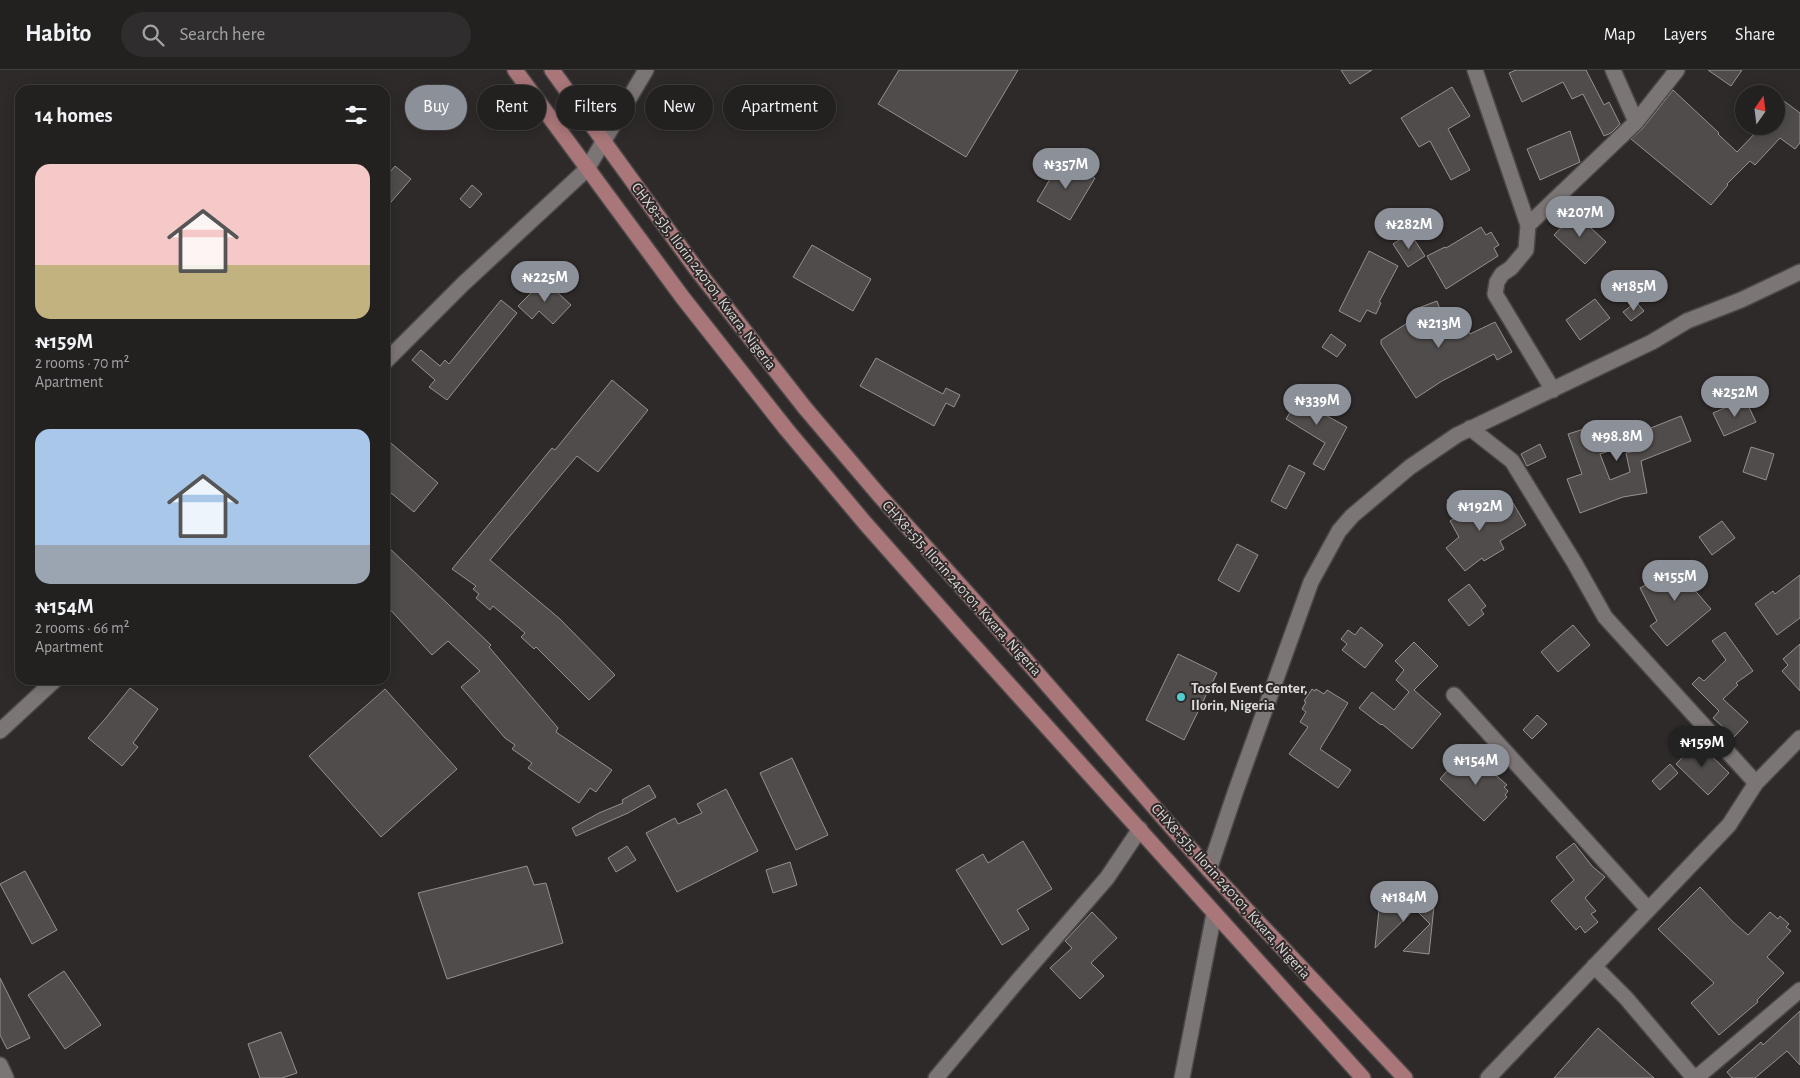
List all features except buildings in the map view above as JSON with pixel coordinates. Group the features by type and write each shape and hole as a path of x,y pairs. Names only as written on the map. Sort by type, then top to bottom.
{"main road":[{"name":"CHX8+5J5, Ilorin 240101, Kwara, Nigeria","path":"515,70 682,298 864,523 1363,1078"},
{"name":"CHX8+5J5, Ilorin 240101, Kwara, Nigeria","path":"552,70 696,270 805,408 879,495 1209,870 1405,1078"}],"street":[{"path":"390,357 463,284 587,169 646,70"},
{"path":"1474,70 1528,225 1526,250 1511,268 1502,274 1497,282 1494,294 1553,390"},
{"path":"1613,70 1636,122"},
{"path":"1528,225 1636,122 1677,70"},
{"path":"1209,870 1311,582 1339,531 1352,516 1410,467 1457,435 1652,342 1687,321 1740,300 1800,272"},
{"path":"1470,428 1512,461 1574,562 1605,617 1756,782"},
{"path":"0,731 50,685"},
{"path":"1454,695 1648,909"},
{"path":"1488,1078 1729,825 1756,782 1800,738"},
{"path":"936,1078 1107,878 1140,828"},
{"path":"1182,1078 1214,914"},
{"path":"1594,966 1626,998 1695,1078 1800,990"},
{"path":"0,1065 6,1078"}],"place":[{"name":"Tosfol Event Center, Ilorin, Nigeria","path":"1181,697"}]}
